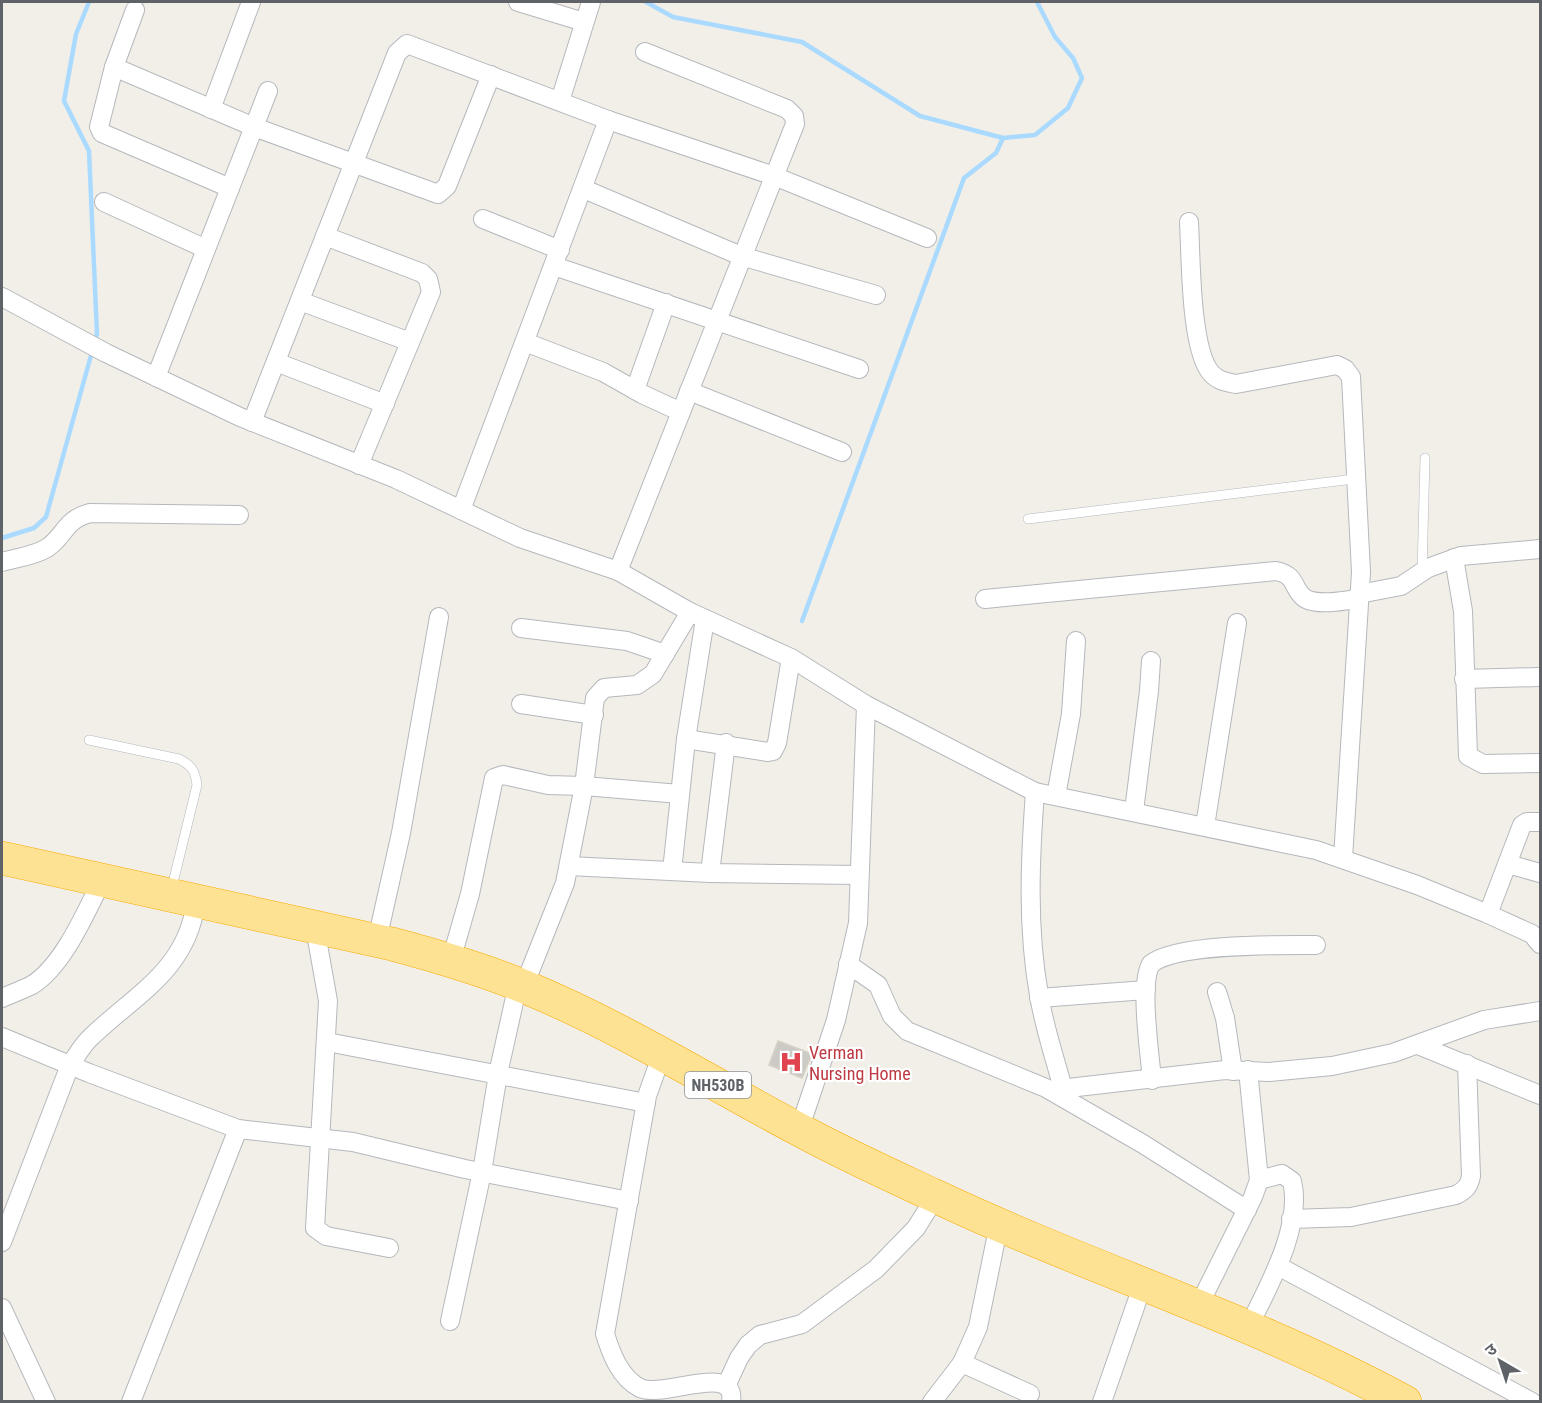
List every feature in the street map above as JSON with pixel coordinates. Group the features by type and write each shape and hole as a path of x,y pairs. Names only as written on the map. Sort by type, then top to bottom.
{"highway":[{"name":"NH530B","path":"2,858 376,940 451,960 521,985 662,1054 799,1130 936,1196 1143,1284 1249,1326 1405,1401"}],"street":[{"path":"211,109 251,2"},
{"path":"518,2 584,22"},
{"path":"560,101 591,2"},
{"path":"135,10 114,67 98,122 102,134 230,188"},
{"path":"252,422 397,53 407,44 608,120 774,176 927,238"},
{"path":"618,571 795,124 791,111 645,52"},
{"path":"114,67 254,127 434,194 442,193 447,186 491,75"},
{"path":"156,377 268,91"},
{"path":"461,510 584,189 608,120"},
{"path":"584,189 741,256 876,295"},
{"path":"104,202 206,249"},
{"path":"483,219 557,258 666,303 859,369"},
{"path":"1189,222 1197,337 1202,358 1210,372 1219,381 1236,384 1337,365 1345,369 1351,377 1354,479 1361,572 1343,858"},
{"path":"325,236 422,273 428,279 431,292 359,465"},
{"path":"2,297 106,353 252,422 359,465 520,538 618,571 698,616 791,658 866,705 1035,792 1205,826 1343,858 1488,914 1532,934 1540,944"},
{"path":"300,301 410,342"},
{"path":"635,390 666,303"},
{"path":"525,342 603,372 681,412"},
{"path":"276,362 385,404"},
{"path":"689,391 842,452"},
{"path":"2,562 40,552 59,538 70,520 90,513 239,515"},
{"path":"985,599 1276,571 1289,575 1305,598 1314,601 1359,597 1401,586 1422,572 1454,558 1540,549"},
{"path":"1454,558 1463,611 1468,756 1483,764 1540,763"},
{"path":"450,1321 482,1172 498,1074 521,985 566,883 598,692 612,687 637,685 653,674 664,654 698,616"},
{"path":"672,871 698,616"},
{"path":"376,940 401,833 439,617"},
{"path":"1205,826 1237,623"},
{"path":"521,628 627,641 664,654"},
{"path":"1056,796 1071,714 1076,641"},
{"path":"686,739 726,743 768,752 776,747 791,658"},
{"path":"1134,811 1151,660"},
{"path":"1464,679 1540,677"},
{"path":"521,704 594,715"},
{"path":"799,1130 836,1020 858,923 866,705"},
{"path":"710,873 726,743"},
{"path":"451,960 474,874 494,778 503,775 548,785 680,794"},
{"path":"1035,792 1031,867 1032,935 1039,998 1057,1090"},
{"path":"1488,914 1522,825 1527,822 1540,822"},
{"path":"1508,864 1540,873"},
{"path":"569,866 710,873 859,875"},
{"path":"2,998 33,984 47,971 81,922 102,880"},
{"path":"2,1242 70,1065 87,1041 148,988 177,957 188,938 183,899"},
{"path":"315,928 328,1001 315,1228 326,1236 389,1248"},
{"path":"1152,1080 1146,990 1149,968 1156,960 1241,945 1316,945"},
{"path":"848,963 878,985 892,1016 907,1031 1057,1090 1247,1210"},
{"path":"1039,998 1146,990"},
{"path":"1199,1305 1247,1210 1259,1180 1241,1070 1217,992"},
{"path":"1057,1090 1241,1070 1269,1072 1332,1066 1393,1053 1462,1026 1501,1016 1540,1011"},
{"path":"2,1037 238,1129 353,1142 482,1172 629,1202"},
{"path":"327,1042 646,1103"},
{"path":"1418,1045 1540,1095"},
{"path":"662,1054 653,1074 646,1103 605,1323 609,1348 618,1365 629,1380 650,1391 662,1391 702,1383 729,1393 739,1358 748,1345 760,1335 802,1324 876,1269 916,1228 936,1196"},
{"path":"1291,1218 1351,1217 1456,1195 1465,1191 1470,1185 1471,1176 1467,1064"},
{"path":"131,1401 238,1129"},
{"path":"1249,1326 1278,1266 1291,1218 1294,1189 1292,1181 1282,1174 1259,1180"},
{"path":"932,1401 962,1364 978,1327 999,1224"},
{"path":"1278,1266 1532,1401"},
{"path":"1102,1401 1143,1284"},
{"path":"2,1308 46,1401"},
{"path":"962,1364 1030,1394"}],"lane":[{"path":"1422,572 1425,458"},
{"path":"1028,519 1354,479"},
{"path":"89,740 179,759 190,765 195,772 197,785 183,899"}],"building":[{"path":"778,1041 812,1054 802,1078 769,1065"}],"waterway":[{"path":"89,2 76,34 64,101 89,151 97,334 95,341"},
{"path":"646,2 673,17 802,42 920,116 1003,138 1035,135 1068,108 1082,78 1073,58 1055,37 1037,2"},
{"path":"802,621 964,178 996,153 1003,138"},
{"path":"2,538 34,528 46,517 92,352"}],"place":[{"name":"Verman Nursing Home","path":"791,1062"}]}
